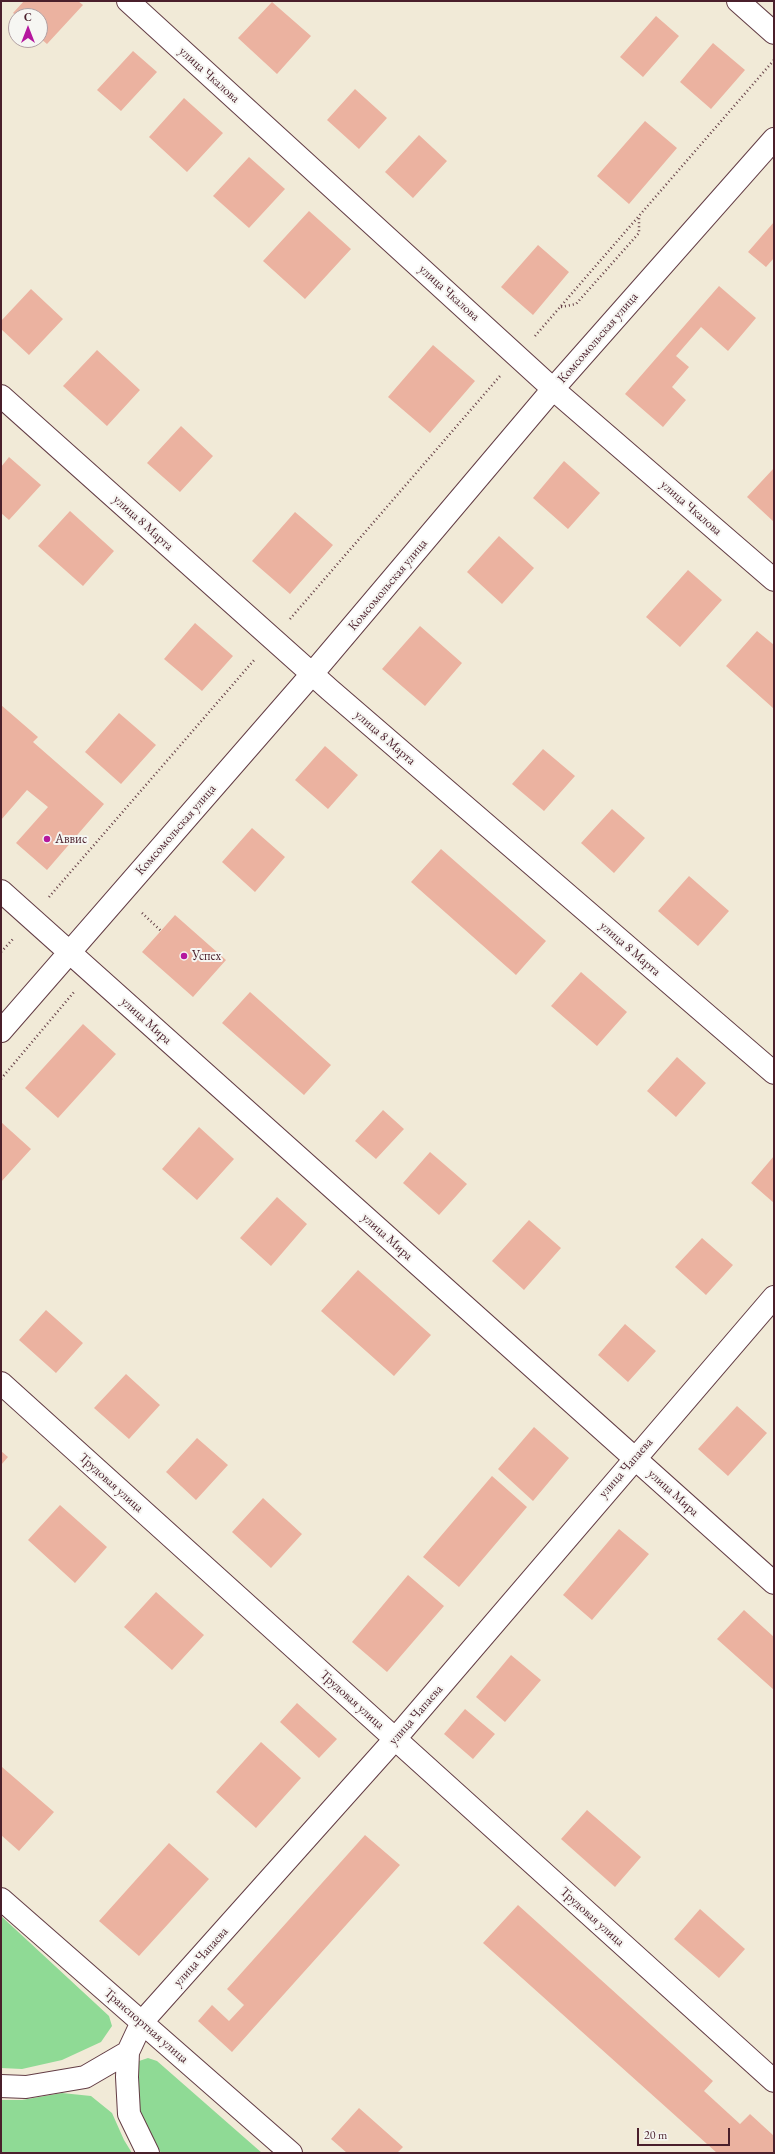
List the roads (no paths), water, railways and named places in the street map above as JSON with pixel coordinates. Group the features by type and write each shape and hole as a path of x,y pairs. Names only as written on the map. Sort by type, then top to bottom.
{"street":[{"name":"улица Чкалова","path":"128,1 553,389 774,580"},
{"path":"738,1 774,33"},
{"name":"Комсомольская улица","path":"1,1030 312,674 553,389 774,139"},
{"name":"улица 8 Марта","path":"1,396 312,674 774,1073"},
{"name":"улица Мира","path":"1,891 774,1583"},
{"name":"улица Чапаева","path":"148,2153 129,2114 128,2052 142,2022 395,1739 634,1458 774,1297"},
{"name":"Трудовая улица","path":"1,1384 774,2081"},
{"name":"Транспортная улица","path":"1,1899 291,2153"},
{"path":"1,2086 26,2087 85,2076 128,2052"}],"place":[{"name":"Аввис","path":"47,839"},
{"name":"Успех","path":"184,956"}]}
